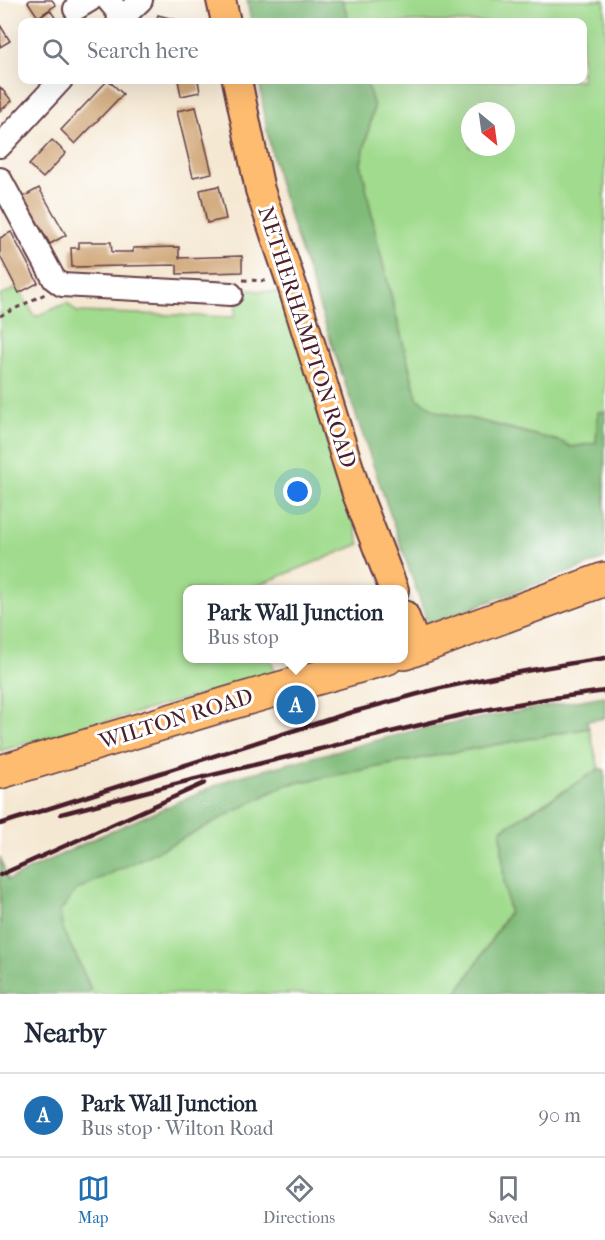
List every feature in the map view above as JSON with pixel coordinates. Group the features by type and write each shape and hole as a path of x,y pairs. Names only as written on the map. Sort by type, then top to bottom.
{"highway":[{"path":"410,650 605,579"},
{"name":"WILTON ROAD","path":"0,772 369,663"}],"main road":[{"path":"221,0 225,18"},
{"name":"NETHERHAMPTON ROAD","path":"238,84 260,190 357,494 392,585"}],"street":[{"path":"108,0 119,18"},
{"path":"122,18 141,0"},
{"path":"0,146 57,84"},
{"path":"0,179 54,279 62,285 231,294"}],"path":[{"path":"0,316 62,285"}],"green space":[{"path":"247,0 342,0 349,18 250,18"},
{"path":"342,0 605,0 605,412 598,412 596,443 571,447 562,442 438,412 417,398 377,240 361,163 374,107 367,84 587,84 587,18 349,18"},
{"path":"260,84 367,84 374,107 361,163 377,240 417,398 438,412 562,442 571,447 596,443 598,412 605,412 605,559 428,624 279,184"},
{"path":"18,287 35,317 67,303 77,312 234,317 240,289 283,293 360,544 258,585 183,585 183,663 272,663 275,674 0,751 0,296"},
{"path":"605,696 605,718 586,721 589,728 285,785 176,842 76,890 60,912 63,931 91,990 85,994 0,994 0,857 8,880 98,837 233,778 424,728"},
{"path":"589,728 599,769 501,830 504,882 509,912 457,994 85,994 91,989 63,931 60,912 76,890 176,842 285,785"},
{"path":"599,769 605,770 605,994 457,994 509,912 504,882 501,830"}],"building":[{"path":"30,0 52,0 56,5 38,17 28,2"},
{"path":"50,10 55,18 42,18"},
{"path":"0,25 10,41 0,47"},
{"path":"104,84 112,84 123,94 75,144 61,130"},
{"path":"179,84 199,84 200,92 181,96"},
{"path":"0,87 12,101 0,111"},
{"path":"196,107 212,173 193,177 177,111"},
{"path":"52,140 66,153 43,178 29,165"},
{"path":"219,186 226,219 207,223 200,190"},
{"path":"39,188 66,235 50,244 23,197"},
{"path":"11,232 38,283 19,293 0,256 0,238"},
{"path":"79,242 111,242 112,252 133,252 133,248 179,247 179,258 242,256 242,272 177,274 177,265 72,267 71,248 79,248"}],"railway":[{"path":"0,824 352,712 466,683 605,658"},
{"path":"61,814 179,783 474,712 605,691"},
{"path":"0,875 205,783"}],"place":[{"name":"Park Wall Junction","path":"296,705"}]}
